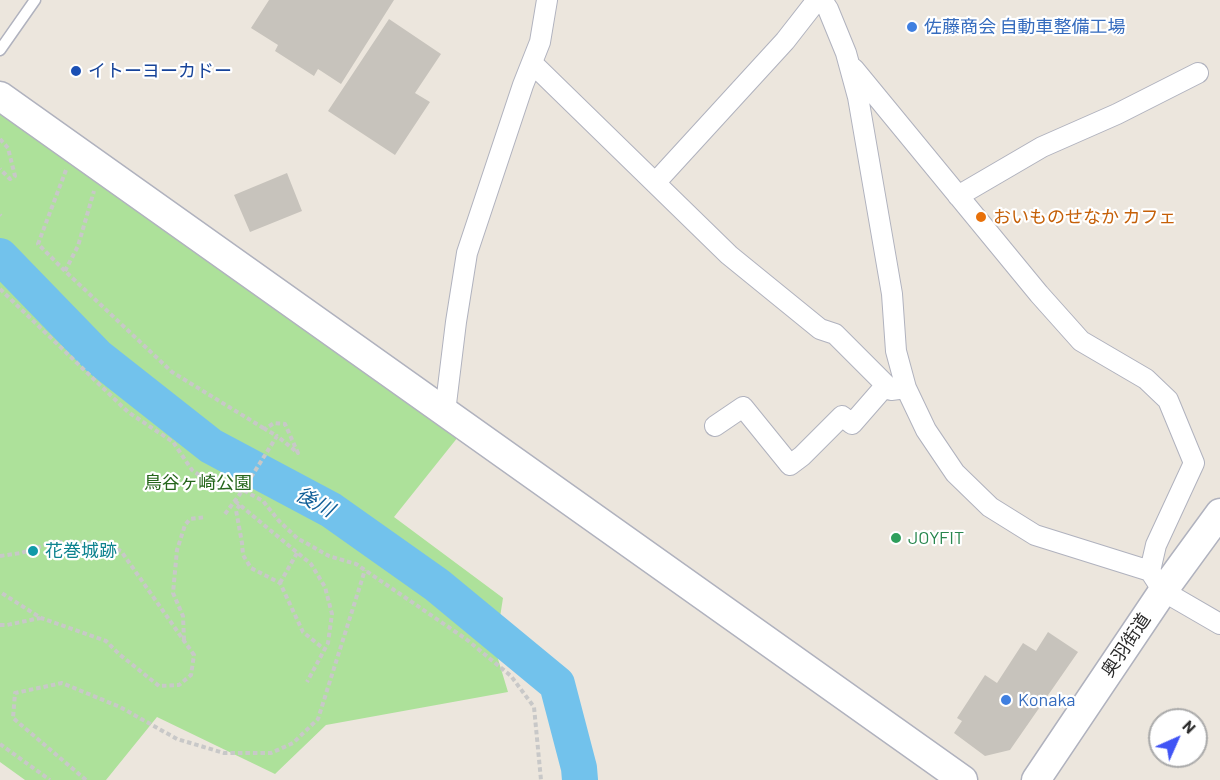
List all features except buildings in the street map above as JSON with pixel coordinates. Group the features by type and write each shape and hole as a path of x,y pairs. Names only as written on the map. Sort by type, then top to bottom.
{"street":[{"path":"446,412 456,322 467,253 540,42 547,0"},
{"path":"655,183 785,41 817,0"},
{"path":"822,0 828,9 849,64 858,97 892,294 896,351 906,387 926,430 955,473 990,507 1035,535 1156,581 1220,624"},
{"path":"532,63 729,255 820,329 835,334 891,390 906,387"},
{"path":"849,64 1039,294 1081,341 1146,379 1168,400 1194,463 1156,545 1156,581"},
{"path":"958,196 1042,147 1117,114 1198,73"},
{"path":"0,96 963,780"},
{"path":"715,426 743,407 790,465 842,416 852,424 886,385"},
{"name":"奥羽街道","path":"1036,780 1156,581 1220,513"}],"lane":[{"path":"0,50 35,0"}],"path":[{"path":"0,139 8,148 15,176 9,179 0,169"},
{"path":"69,164 38,244 172,372 265,429 277,436 298,453 285,424 274,423 265,429"},
{"path":"65,272 78,246 96,184"},
{"path":"0,289 128,412 173,442 192,470 210,483 243,490 263,501 297,538 329,556 356,564 466,639 511,676 534,707 541,780"},
{"path":"225,514 277,436"},
{"path":"235,501 311,564 326,587 332,614 328,643 308,682"},
{"path":"240,505 237,510 243,555 251,568 280,583 303,632 324,650"},
{"path":"184,641 183,616 173,593 177,550 185,525 190,519 206,517"},
{"path":"0,556 21,553 54,542 101,543 121,551 194,655 191,675 179,685 159,686 106,641 41,618 0,592"},
{"path":"280,583 297,553"},
{"path":"86,780 13,718 15,693 62,683 120,707 177,739 224,753 272,753 293,743 318,719 365,570"},
{"path":"0,625 41,618"},
{"path":"0,744 50,780"}],"green space":[{"name":"鳥谷ヶ崎公園","path":"0,95 466,427 394,517 503,598 495,649 508,692 326,725 275,774 157,717 106,780 25,780 0,762"}],"waterway":[{"name":"後川","path":"0,256 98,357 211,446 331,510 437,585 557,684 579,768 580,780"}],"place":[{"name":"佐藤商会 自動車整備工場","path":"912,27"},
{"name":"イトーヨーカドー","path":"76,71"},
{"name":"おいものせなか カフェ","path":"981,217"},
{"name":"JOYFIT","path":"896,538"},
{"name":"花巻城跡","path":"33,551"},
{"name":"Konaka","path":"1006,700"}]}
